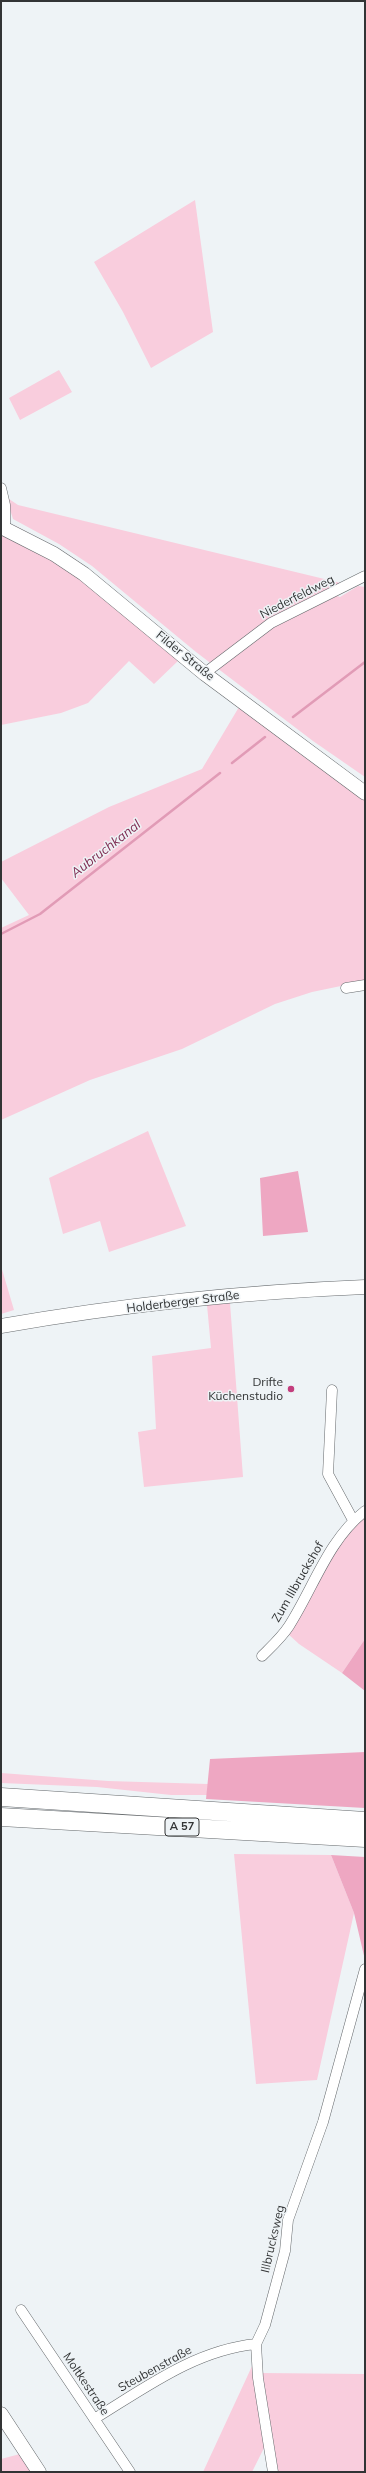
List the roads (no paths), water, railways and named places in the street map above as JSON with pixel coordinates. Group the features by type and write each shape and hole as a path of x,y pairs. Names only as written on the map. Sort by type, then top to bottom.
{"highway":[{"name":"A 57","path":"1,1797 365,1821"},
{"name":"A 57","path":"1,1817 365,1838"}],"street":[{"path":"1,488 5,505 3,527"},
{"name":"Filder Straße","path":"3,527 54,554 84,574 205,673 365,793"},
{"name":"Niederfeldweg","path":"205,673 271,623 365,576"},
{"path":"346,988 365,985"},
{"name":"Holderberger Straße","path":"1,1326 225,1296 272,1291 365,1287"},
{"path":"332,1390 328,1474 353,1520"},
{"name":"Zum Illbruckshof","path":"262,1656 288,1628 331,1550 353,1520 365,1510"},
{"name":"Illbrucksweg","path":"273,2472 258,2378 256,2344 265,2325 285,2251 288,2220 323,2122 365,1969"},
{"name":"Moltkestraße","path":"21,2310 130,2472"},
{"name":"Steubenstraße","path":"94,2419 189,2363 237,2346 256,2344"},
{"path":"1,2414 40,2472"}],"waterway":[{"name":"Aubruchkanal","path":"293,717 365,662"},
{"name":"Aubruchkanal","path":"232,763 265,737"},
{"name":"Aubruchkanal","path":"1,934 40,914 220,773"}],"place":[{"name":"Drifte Küchenstudio","path":"291,1389"}]}
